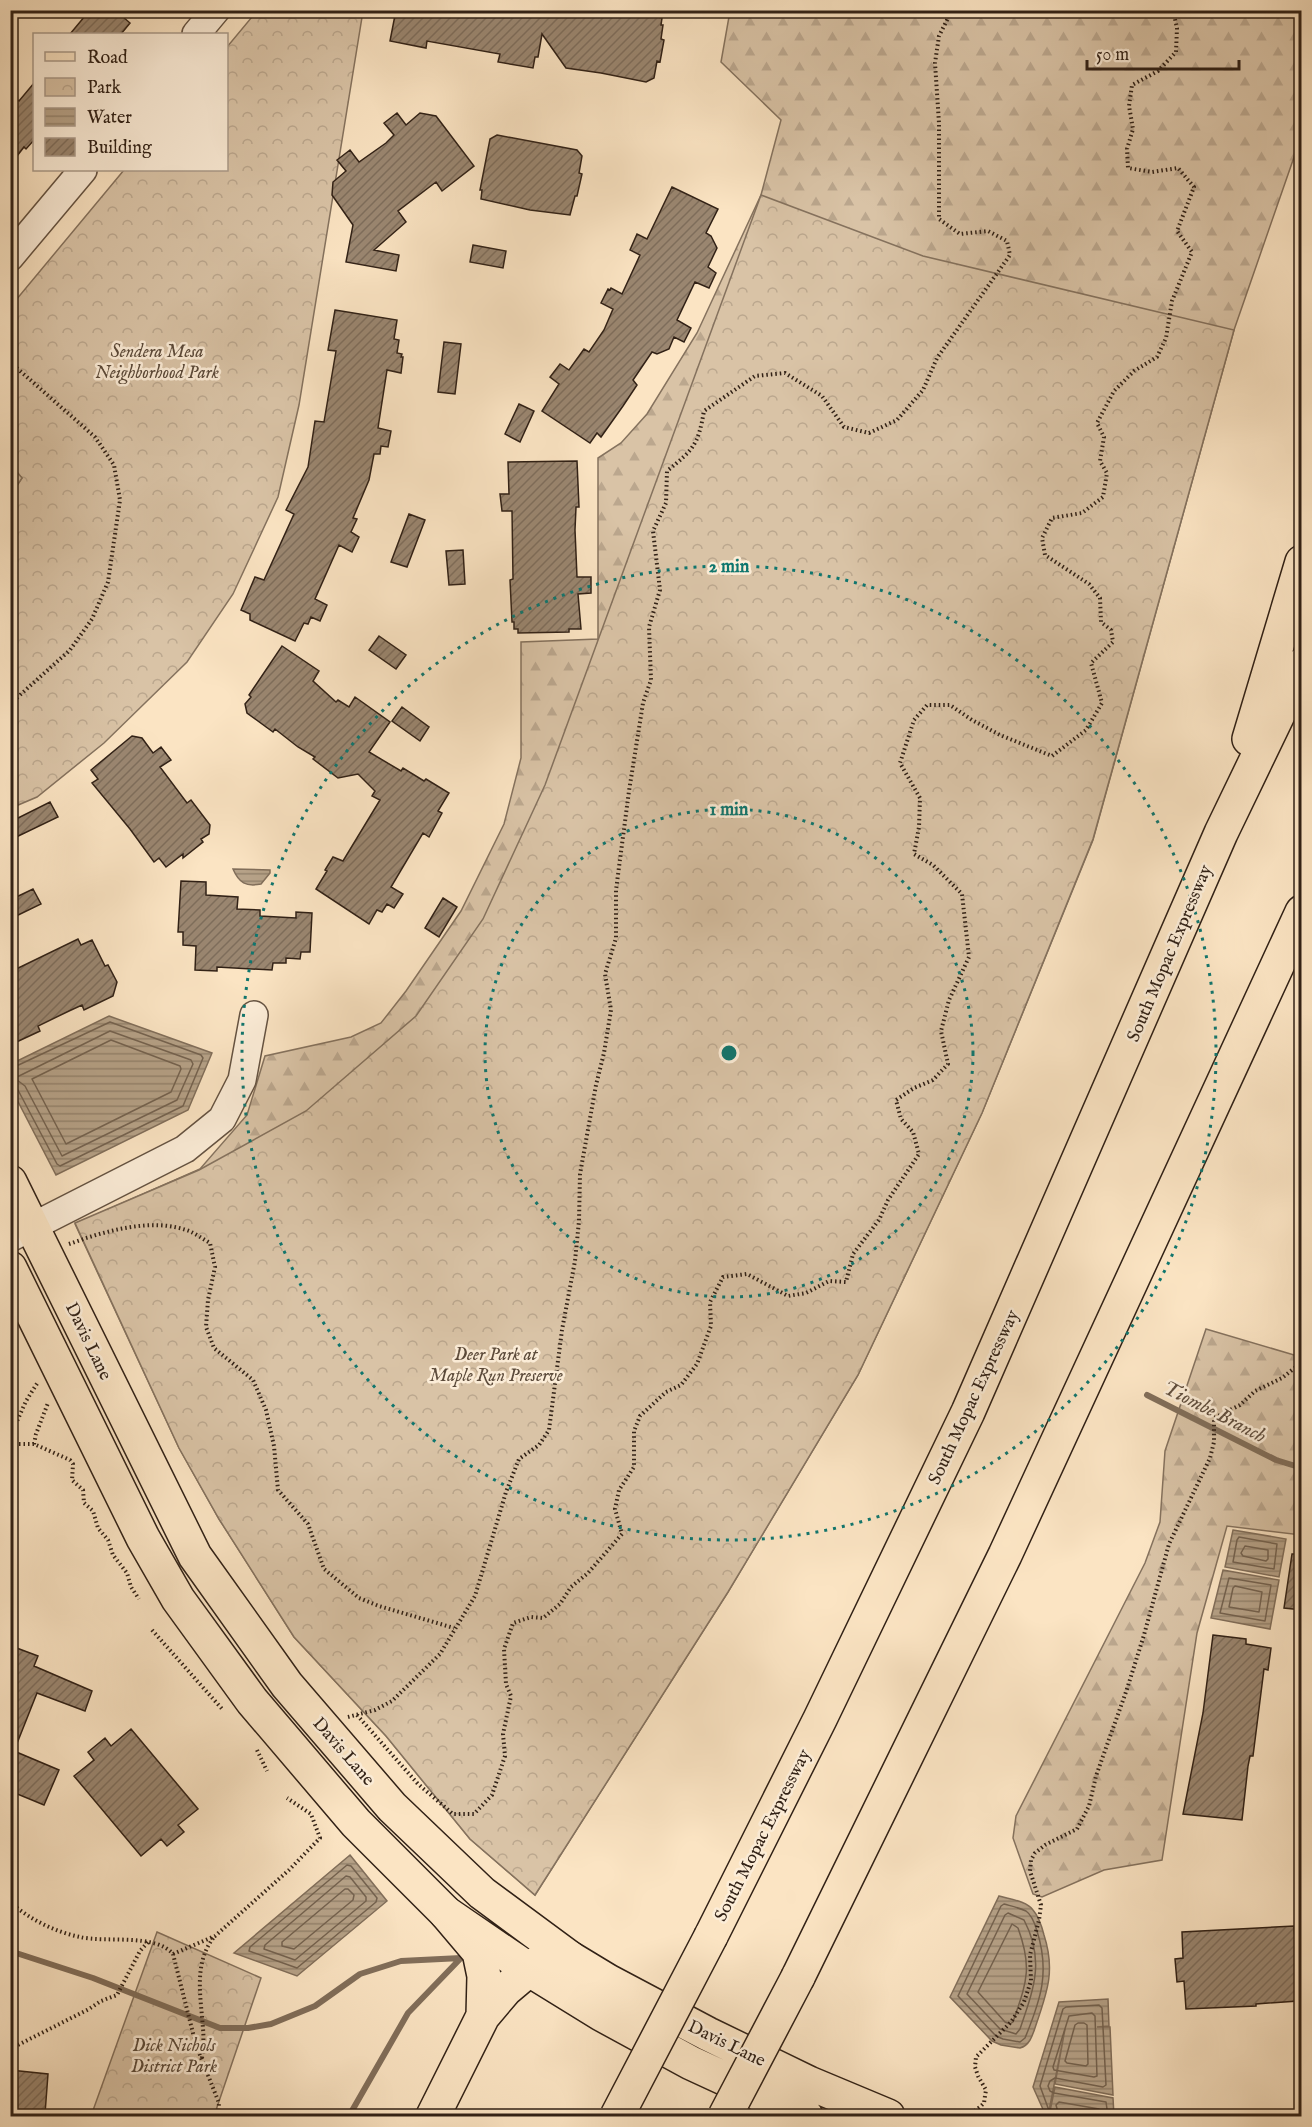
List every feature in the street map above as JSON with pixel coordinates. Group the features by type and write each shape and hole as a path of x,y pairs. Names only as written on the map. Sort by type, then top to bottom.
{"main road":[{"path":"1221,833 1302,562"},
{"name":"South Mopac Expressway","path":"617,2116 820,1719 968,1412 1221,833 1302,665"},
{"path":"725,2116 798,1977 1000,1565 1302,912"},
{"name":"Davis Lane","path":"10,1182 22,1233 195,1556 287,1686 392,1807 482,1893 570,1958 608,1981 708,2034 882,2116"},
{"name":"Davis Lane","path":"10,1268 143,1538 178,1599 252,1701 348,1814 446,1913 528,1969 601,2014 691,2062 806,2116"},
{"path":"178,1599 210,1579"},
{"path":"446,1913 479,1952 484,1976 483,2016"},
{"path":"433,2116 483,2016 505,1990 537,1963 570,1958"}],"street":[{"path":"197,33 216,10"},
{"path":"10,257 82,171"},
{"path":"22,1233 185,1149 222,1119 242,1080 254,1015"}],"path":[{"path":"342,1719 375,1710 392,1701 440,1654 475,1596 506,1492 519,1459 539,1444 549,1430 562,1330 575,1261 580,1174 611,1010 605,974 616,938 615,890 643,703 651,680 649,627 660,590 653,531 666,503 667,471 685,456 699,438 704,411 755,376 785,373 822,396 844,427 869,433 897,420 923,390 937,358 1010,255 1006,241 988,231 960,234 939,219 939,123 935,63 939,36 952,10"},
{"path":"357,1715 418,1784 453,1814 474,1814 492,1795 505,1756 503,1734 511,1696 506,1684 504,1649 513,1623 531,1617 543,1618 560,1604 571,1587 588,1573 622,1534 615,1509 619,1490 634,1467 634,1431 640,1416 666,1392 681,1385 697,1364 711,1326 710,1302 723,1277 747,1274 788,1296 806,1293 829,1281 846,1282 854,1254 879,1220 888,1200 919,1154 913,1132 901,1119 896,1100 914,1088 933,1080 948,1064 941,1030 949,1000 969,957 962,894 933,865 914,854 919,827 920,798 900,763 914,720 927,705 950,705 1000,735 1052,756 1086,730 1102,703 1091,663 1113,642 1111,630 1101,622 1100,598 1089,584 1045,555 1042,538 1052,518 1082,513 1103,497 1107,473 1100,461 1104,436 1097,423 1114,392 1134,371 1157,357 1166,338 1172,302 1192,252 1177,231 1194,187 1178,168 1152,172 1128,168 1127,149 1133,129 1129,105 1132,85 1158,71 1176,52 1177,27 1173,10"},
{"path":"10,362 94,437 114,465 120,500 108,582 92,619 70,650 10,704"},
{"path":"65,1245 119,1230 160,1224 189,1231 210,1243 215,1267 208,1300 206,1328 214,1347 253,1380 266,1410 274,1446 278,1490 308,1524 324,1569 359,1598 454,1628"},
{"path":"967,2116 984,2103 986,2090 975,2067 976,2056 1011,2022 1024,2002 1031,1981 1030,1955 1038,1928 1041,1905 1029,1871 1031,1860 1035,1853 1045,1845 1077,1829 1089,1806 1096,1776 1144,1635 1169,1544 1210,1458 1214,1442 1214,1418 1240,1405 1255,1391 1282,1378 1302,1362"},
{"path":"10,1437 26,1401 44,1373"},
{"path":"34,1444 50,1400"},
{"path":"10,1444 34,1444 70,1460 73,1464 72,1480 83,1490 84,1503 93,1511 98,1528 108,1540 113,1554 124,1568 131,1587 139,1599"},
{"path":"152,1630 229,1716"},
{"path":"254,1746 267,1771"},
{"path":"202,2058 204,2031 199,1992 201,1960 207,1946 214,1936 289,1870 320,1838 311,1814 287,1798"},
{"path":"11,1903 54,1930 95,1939 148,1942 164,1946 173,1954 193,2032 219,2103 218,2116"},
{"path":"173,1954 214,1936"},
{"path":"10,2049 101,2001 117,1995 140,1952 148,1942"}],"green space":[{"name":"Sendera Mesa Neighborhood Park","path":"257,11 363,11 299,405 278,497 233,594 187,662 104,743 37,797 11,808 10,495 22,478 11,465 11,306 123,171 228,171 228,46"},
{"name":"Deer Park at Maple Run Preserve","path":"730,11 1301,11 1301,137 1234,330 1093,840 982,1113 858,1375 728,1592 535,1895 470,1839 386,1736 294,1637 219,1519 179,1448 75,1224 200,1169 247,1115 265,1056 351,1037 381,1023 461,911 504,824 521,758 521,642 598,639 598,458 621,443 647,414 697,333 761,195 781,120 721,62"},
{"name":"Deer Park at Maple Run Preserve","path":"761,195 923,256 1234,330 1093,839 982,1113 858,1375 728,1592 535,1895 470,1839 386,1736 294,1637 219,1519 179,1448 75,1223 199,1170 306,1111 416,1016 483,919 545,785"},
{"path":"11,465 22,478 11,495"},
{"path":"1206,1329 1301,1357 1301,1535 1227,1526 1197,1633 1162,1860 1104,1870 1042,1897 1033,1894 1013,1838 1016,1816 1145,1563 1160,1522 1165,1451"},
{"name":"Dick Nichols District Park","path":"157,1932 261,1978 214,2116 91,2116"}],"water":[{"path":"233,869 270,870 270,873 261,884 251,885 241,881"},
{"path":"109,1016 212,1053 188,1110 56,1175 11,1088 11,1064"},
{"path":"1233,1530 1286,1539 1279,1577 1225,1567"},
{"path":"1223,1570 1279,1580 1270,1629 1211,1618"},
{"path":"350,1855 387,1901 297,1976 234,1953"},
{"path":"999,1896 1022,1902 1033,1910 1041,1925 1049,1958 1049,1979 1041,2010 1031,2038 1020,2048 992,2041 950,1997"},
{"path":"1108,1999 1109,2026 1097,2027 1110,2027 1113,2095 1055,2084 1065,2029 1048,2116 1046,2116 1033,2087 1059,2002"},
{"path":"1055,2087 1113,2098 1114,2116 1049,2116"}],"building":[{"path":"90,10 115,10 130,23 122,33 71,33"},
{"path":"396,10 627,10 662,18 661,39 664,40 654,78 646,82 566,68 542,34 538,57 535,57 533,68 498,62 500,54 427,41 426,48 390,41"},
{"path":"33,84 33,141 26,149 24,147 10,165 10,94 19,101"},
{"path":"397,113 406,125 420,113 436,116 474,166 442,191 436,182 398,211 406,222 374,250 399,255 396,271 346,262 353,225 332,195 333,182 346,171 337,160 350,150 359,162 386,143 394,135 384,123"},
{"path":"497,135 577,150 582,156 579,173 582,174 570,215 530,210 481,199 482,190 480,190 490,139"},
{"path":"672,187 718,209 706,233 711,236 717,248 708,267 716,273 709,288 695,282 677,320 691,328 684,342 674,337 669,349 657,354 652,352 633,380 637,385 623,406 601,437 597,433 590,443 542,411 559,384 550,377 560,364 569,370 584,349 589,352 604,330 613,309 601,303 608,289 611,288 622,294 640,255 630,250 637,234 647,239"},
{"path":"473,245 506,251 503,268 470,262"},
{"path":"335,310 397,320 394,339 399,340 397,353 402,354 401,357 403,357 401,373 387,370 378,428 391,431 388,447 381,446 380,454 374,454 369,480 353,518 357,519 351,532 359,537 352,552 339,545 315,599 327,605 320,621 311,617 308,624 304,623 295,641 250,620 250,614 241,610 255,577 264,580 294,514 286,510 308,467 315,421 324,422 336,351 328,350"},
{"path":"444,342 461,344 455,394 438,392"},
{"path":"519,404 534,411 520,442 505,434"},
{"path":"577,461 579,507 576,507 575,530 577,577 591,577 591,593 578,594 581,629 569,629 569,632 518,633 518,629 514,629 514,622 512,622 510,580 513,579 512,511 502,511 500,494 509,494 508,462"},
{"path":"409,514 425,520 407,567 391,562"},
{"path":"463,550 465,584 449,585 446,551"},
{"path":"379,636 406,655 396,669 369,650"},
{"path":"282,646 319,671 313,681 336,702 338,700 349,707 355,697 390,722 369,752 401,771 403,768 449,793 438,811 442,813 429,837 423,833 391,887 403,894 394,908 387,904 382,912 377,910 369,924 316,889 333,857 343,861 380,800 372,796 375,791 358,774 338,778 313,759 315,757 275,729 273,732 247,713 245,704 251,697 249,695"},
{"path":"402,707 429,727 420,741 392,721"},
{"path":"132,736 142,738 153,753 161,747 171,760 160,767 187,803 191,800 210,825 209,834 201,839 203,842 183,858 183,854 166,867 159,858 154,862 92,783 98,779 91,770"},
{"path":"50,802 58,817 10,840 10,822"},
{"path":"181,881 206,882 206,895 238,897 237,909 260,910 260,916 296,918 296,912 312,913 310,952 301,952 300,959 286,958 286,963 273,963 272,970 217,967 217,971 195,970 196,946 183,945 183,932 178,932"},
{"path":"33,889 41,904 10,919 10,900"},
{"path":"443,898 457,907 439,937 425,928"},
{"path":"78,939 81,945 92,940 105,966 108,965 117,982 113,996 84,1010 82,1005 69,1011 38,1026 40,1031 10,1045 10,972"},
{"path":"1292,1554 1302,1554 1302,1610 1284,1608"},
{"path":"1213,1635 1246,1639 1246,1644 1271,1648 1268,1670 1264,1669 1253,1756 1250,1756 1248,1766 1242,1820 1183,1814 1203,1713"},
{"path":"14,1647 38,1656 34,1666 92,1691 85,1711 37,1693 14,1751 59,1770 44,1805 10,1791 10,1658"},
{"path":"131,1729 198,1809 178,1825 184,1832 167,1846 161,1839 141,1856 74,1776 94,1760 88,1752 105,1738 111,1746"},
{"path":"1294,1926 1296,1953 1302,1952 1302,1974 1297,1975 1298,2001 1256,2004 1256,2006 1186,2009 1184,1981 1177,1982 1175,1959 1183,1958 1182,1932"},
{"path":"10,2070 48,2074 45,2114 10,2111"}],"waterway":[{"name":"Tiombe Branch","path":"1147,1395 1276,1460 1302,1468"},
{"path":"10,1951 93,1978 220,2028 248,2028 271,2024 315,2006 360,1974 401,1961 461,1958"},
{"name":"Tiombe Branch","path":"349,2116 408,2013 460,1959"}]}
